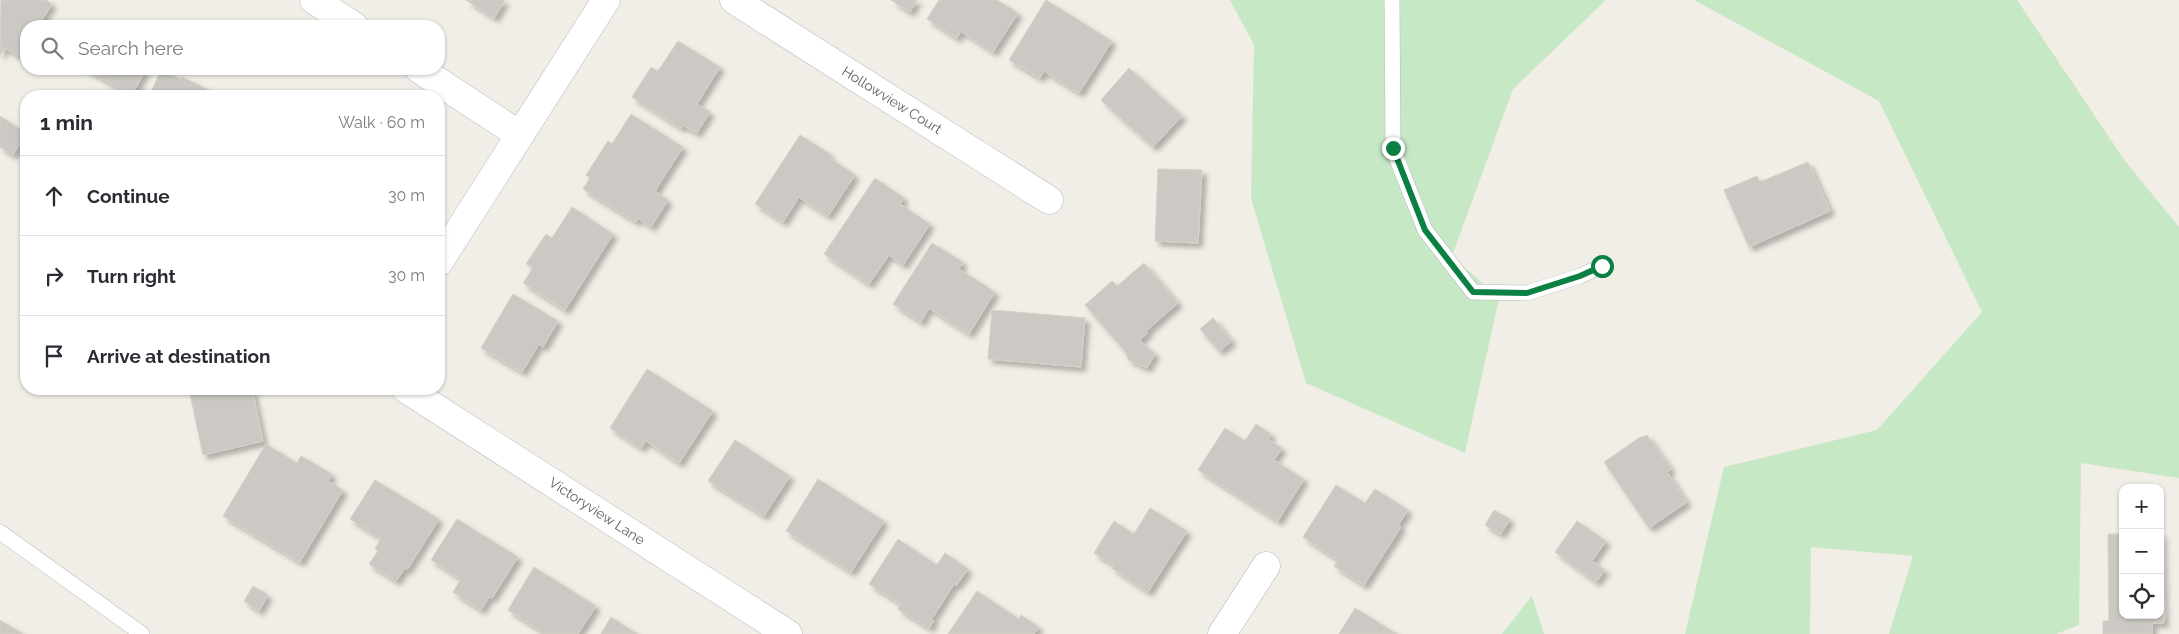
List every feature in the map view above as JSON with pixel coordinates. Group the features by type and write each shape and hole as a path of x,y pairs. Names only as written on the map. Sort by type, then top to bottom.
{"street":[{"path":"314,0 345,20"},
{"path":"445,253 606,0"},
{"name":"Hollowview Court","path":"734,0 1049,200"},
{"path":"428,75 520,135"},
{"name":"Victoryview Lane","path":"415,395 788,634"},
{"path":"1222,634 1266,566"}],"lane":[{"path":"1392,0 1393,148 1425,230 1473,292 1527,293 1580,276 1602,266"},
{"path":"0,532 142,634"}],"green space":[{"path":"1230,0 1606,0 1513,89 1452,256 1499,298 1465,453 1306,383 1251,198 1254,45"},
{"path":"1694,0 2017,0 2125,161 2179,227 2179,478 2081,463 2079,625 2056,634 1889,634 1913,556 1811,547 1810,634 1685,634 1724,467 1877,430 1982,312 1879,101"},
{"path":"1532,596 1544,634 1502,634"}],"building":[{"path":"1,0 46,0 52,4 42,20 20,20 20,53 18,56 5,48 0,55"},
{"path":"466,0 505,0 494,18"},
{"path":"891,0 917,0 910,12"},
{"path":"939,0 997,0 1018,13 993,52 961,31 957,38 927,19"},
{"path":"1046,0 1112,41 1079,93 1044,71 1040,78 1009,60"},
{"path":"678,41 720,67 697,104 710,112 697,133 682,125 681,128 632,97 651,67 658,71"},
{"path":"1129,68 1182,116 1153,147 1101,100"},
{"path":"96,75 143,75 135,90 123,90"},
{"path":"159,75 172,75 181,79 182,77 209,90 152,90"},
{"path":"631,114 683,147 655,191 668,200 651,227 638,218 636,222 583,189 590,178 586,175 608,141 612,144"},
{"path":"0,116 20,129 20,143 13,155 0,147"},
{"path":"800,135 830,154 828,157 855,175 828,216 799,197 783,222 755,204"},
{"path":"1808,162 1830,211 1749,247 1724,190 1757,176 1760,182"},
{"path":"1158,169 1202,170 1198,243 1155,241"},
{"path":"875,178 904,198 900,204 930,224 903,265 889,255 869,284 824,254"},
{"path":"572,207 613,234 565,310 523,283 533,268 526,264 546,234 552,238"},
{"path":"932,243 963,262 959,269 995,292 969,334 929,308 921,322 893,304"},
{"path":"1144,263 1178,303 1146,331 1148,333 1139,340 1155,354 1147,368 1129,360 1124,350 1085,305 1112,281 1117,286"},
{"path":"513,294 558,321 543,347 539,344 522,372 481,348"},
{"path":"992,310 1085,318 1081,367 988,359"},
{"path":"1213,318 1232,341 1219,351 1200,329"},
{"path":"647,369 713,411 679,463 646,441 641,448 610,428"},
{"path":"190,395 253,395 263,441 203,455"},
{"path":"1256,424 1271,434 1268,439 1282,448 1274,460 1304,479 1278,521 1198,470 1225,428 1245,441"},
{"path":"1647,435 1671,469 1667,472 1687,502 1649,528 1604,462 1642,436"},
{"path":"735,440 790,476 764,516 708,481"},
{"path":"266,444 297,463 301,456 332,474 328,481 343,490 300,562 223,516"},
{"path":"818,479 884,521 851,572 786,531"},
{"path":"375,480 439,519 407,570 405,568 396,581 369,564 378,551 375,549 381,538 350,519"},
{"path":"1336,485 1365,503 1375,489 1408,510 1398,525 1401,527 1364,585 1334,566 1338,560 1303,537"},
{"path":"1150,508 1187,531 1148,592 1112,568 1114,565 1094,553 1114,521 1134,534"},
{"path":"1494,510 1510,519 1501,534 1485,525"},
{"path":"457,519 518,557 492,598 489,597 481,610 453,592 461,579 431,560"},
{"path":"1577,521 1606,541 1592,561 1605,570 1596,582 1555,552"},
{"path":"2108,534 2119,534 2119,619 2164,619 2164,623 2152,623 2152,634 2103,634 2103,621 2109,621"},
{"path":"898,539 937,565 945,553 968,569 956,586 954,584 931,620 934,621 929,628 898,609 901,604 869,584"},
{"path":"534,567 596,606 578,634 541,634 543,632 508,610"},
{"path":"253,586 268,595 259,611 244,601"},
{"path":"977,591 1019,619 1021,615 1039,627 1034,634 948,634"},
{"path":"1355,608 1397,634 1339,634"},
{"path":"611,617 637,634 601,634"},
{"path":"0,620 23,634 0,634"}],"route":[{"path":"1393,148 1425,230 1473,292 1527,293 1580,276 1602,266"}]}
